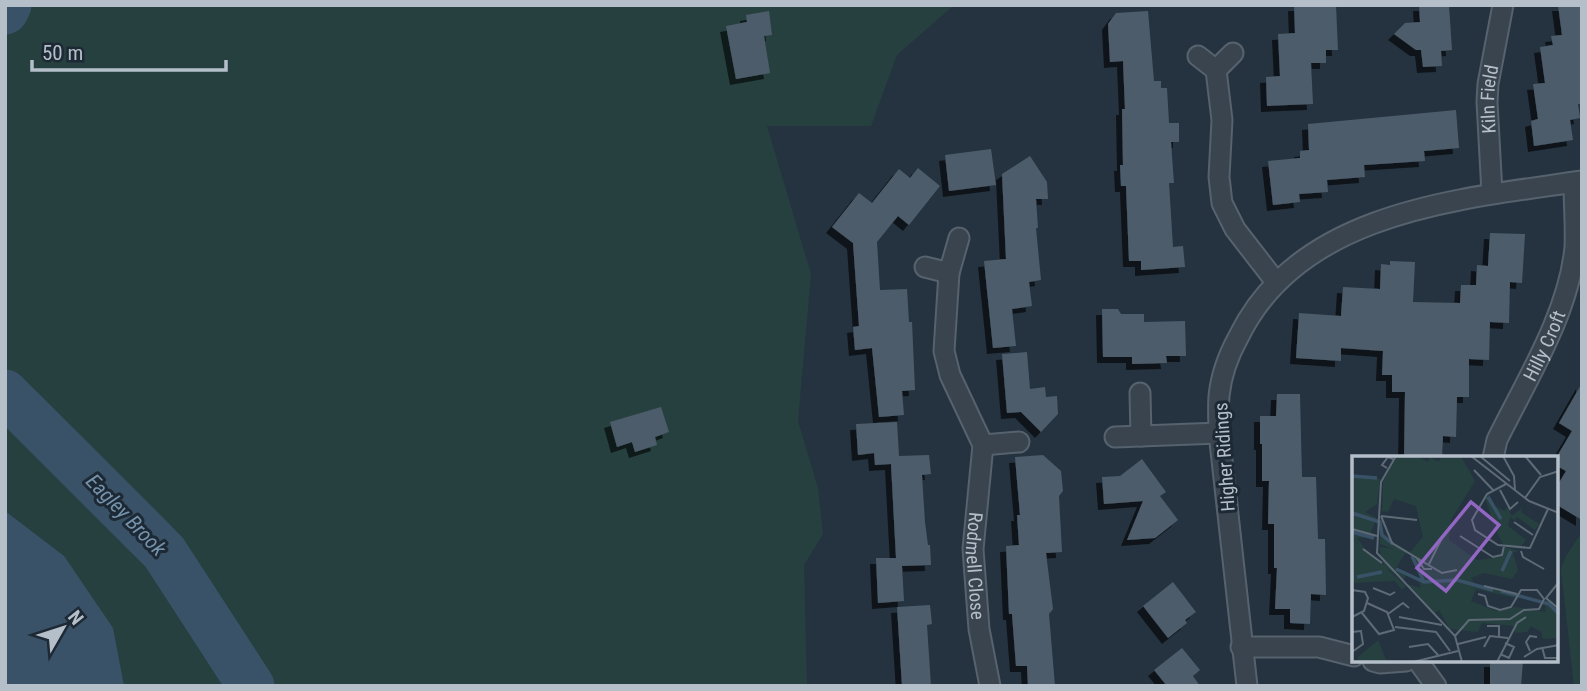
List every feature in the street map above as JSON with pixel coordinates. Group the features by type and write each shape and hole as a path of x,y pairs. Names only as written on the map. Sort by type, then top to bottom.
{"street":[{"name":"Kiln Field","path":"1492,193 1488,84 1503,5"},
{"path":"1216,71 1233,53"},
{"path":"1198,56 1216,71 1222,120 1219,177 1222,203 1234,229 1276,282"},
{"name":"Higher Ridings","path":"1247,686 1219,433 1219,394 1228,357 1248,317 1276,282 1306,257 1336,238 1383,220 1492,193 1578,182"},
{"name":"Hilly Croft","path":"1493,456 1497,440 1555,322 1569,281 1575,247 1578,182"},
{"path":"959,238 949,273 944,351 950,375 983,444 1019,442"},
{"path":"925,267 949,273"},
{"path":"1140,393 1141,436"},
{"path":"1115,437 1219,433"},
{"name":"Rodmell Close","path":"983,444 973,548 979,629 990,686"},
{"path":"1241,647 1319,647 1352,655"},
{"path":"1419,663 1436,686"}],"green space":[{"path":"23,5 954,5 897,55 871,126 767,126 811,274 798,421 818,488 823,534 804,565 807,686 5,686 5,37"},
{"path":"1582,532 1582,686 1574,686 1561,569"}],"water":[{"path":"5,511 64,556 113,628 124,686 5,686"}],"building":[{"path":"1294,5 1336,5 1338,50 1326,50 1326,63 1311,63 1313,104 1267,106 1266,77 1280,76 1278,34 1295,33"},
{"path":"1419,5 1449,5 1452,50 1441,51 1442,66 1423,67 1421,50 1416,50 1394,34 1405,23 1420,22"},
{"path":"1558,5 1582,5 1582,104 1578,104 1580,118 1570,120 1573,140 1534,146 1531,121 1538,119 1533,84 1545,83 1540,47 1553,45 1551,36 1562,35"},
{"path":"769,11 772,35 764,36 770,73 736,79 726,26 747,22 746,15"},
{"path":"1148,11 1154,81 1161,81 1161,88 1167,88 1169,123 1179,123 1179,142 1171,142 1174,183 1169,183 1173,247 1183,246 1185,267 1141,270 1141,261 1129,261 1126,186 1121,186 1120,165 1123,165 1122,109 1125,109 1123,61 1110,62 1108,24 1116,13"},
{"path":"1456,110 1459,148 1424,151 1425,161 1364,165 1365,177 1327,180 1328,192 1299,194 1300,202 1273,205 1268,161 1300,158 1300,151 1309,150 1308,124"},
{"path":"991,149 996,185 949,191 945,155"},
{"path":"1030,156 1047,182 1048,199 1036,199 1041,280 1029,282 1032,306 1012,309 1016,346 993,348 984,261 1006,259 1002,174"},
{"path":"918,168 940,186 909,225 898,216 877,242 880,290 907,289 909,322 912,322 915,390 902,391 904,415 879,417 872,348 855,350 853,327 859,326 853,243 832,227 859,193 872,203 899,169 910,178"},
{"path":"1490,233 1525,234 1522,283 1510,282 1509,323 1490,322 1489,360 1469,359 1469,397 1457,397 1456,437 1443,436 1442,456 1404,456 1405,392 1392,392 1392,375 1382,375 1383,351 1341,348 1341,361 1296,358 1299,313 1341,316 1343,287 1380,289 1381,264 1390,265 1390,261 1415,262 1413,302 1460,303 1461,285 1476,285 1477,265 1488,266"},
{"path":"1102,309 1118,309 1121,314 1144,314 1144,322 1185,321 1186,356 1166,356 1167,363 1132,364 1132,357 1103,357"},
{"path":"1027,352 1030,389 1045,387 1046,397 1057,396 1058,414 1041,432 1021,412 1007,413 1002,354"},
{"path":"1582,383 1582,520 1559,506 1559,483 1566,471 1559,467 1557,456 1572,431 1559,423"},
{"path":"1277,394 1300,394 1302,477 1316,477 1318,539 1325,539 1326,595 1311,594 1310,624 1290,623 1290,609 1275,609 1277,568 1274,568 1274,524 1268,524 1269,481 1262,481 1260,416 1276,416"},
{"path":"661,407 669,432 655,437 657,445 635,452 632,442 617,447 610,422"},
{"path":"897,422 899,456 929,455 931,474 922,475 931,565 902,566 904,601 878,603 876,558 896,558 891,464 875,465 874,453 858,455 856,424"},
{"path":"1043,455 1061,471 1063,491 1059,496 1062,552 1046,553 1053,609 1049,614 1055,686 1028,686 1027,666 1016,666 1012,614 1009,614 1006,546 1019,545 1017,515 1020,515 1015,457"},
{"path":"1142,459 1166,492 1160,496 1178,520 1155,538 1127,540 1143,501 1104,504 1102,477 1120,476"},
{"path":"1173,582 1196,612 1168,638 1143,606"},
{"path":"930,605 932,624 927,625 931,686 902,686 897,607"},
{"path":"1182,648 1200,670 1193,676 1200,686 1167,686 1154,670"},
{"path":"1490,663 1523,663 1521,686 1490,686"}],"waterway":[{"name":"Eagley Brook","path":"5,11 8,5"},
{"name":"Eagley Brook","path":"5,393 164,552 251,686"}]}
